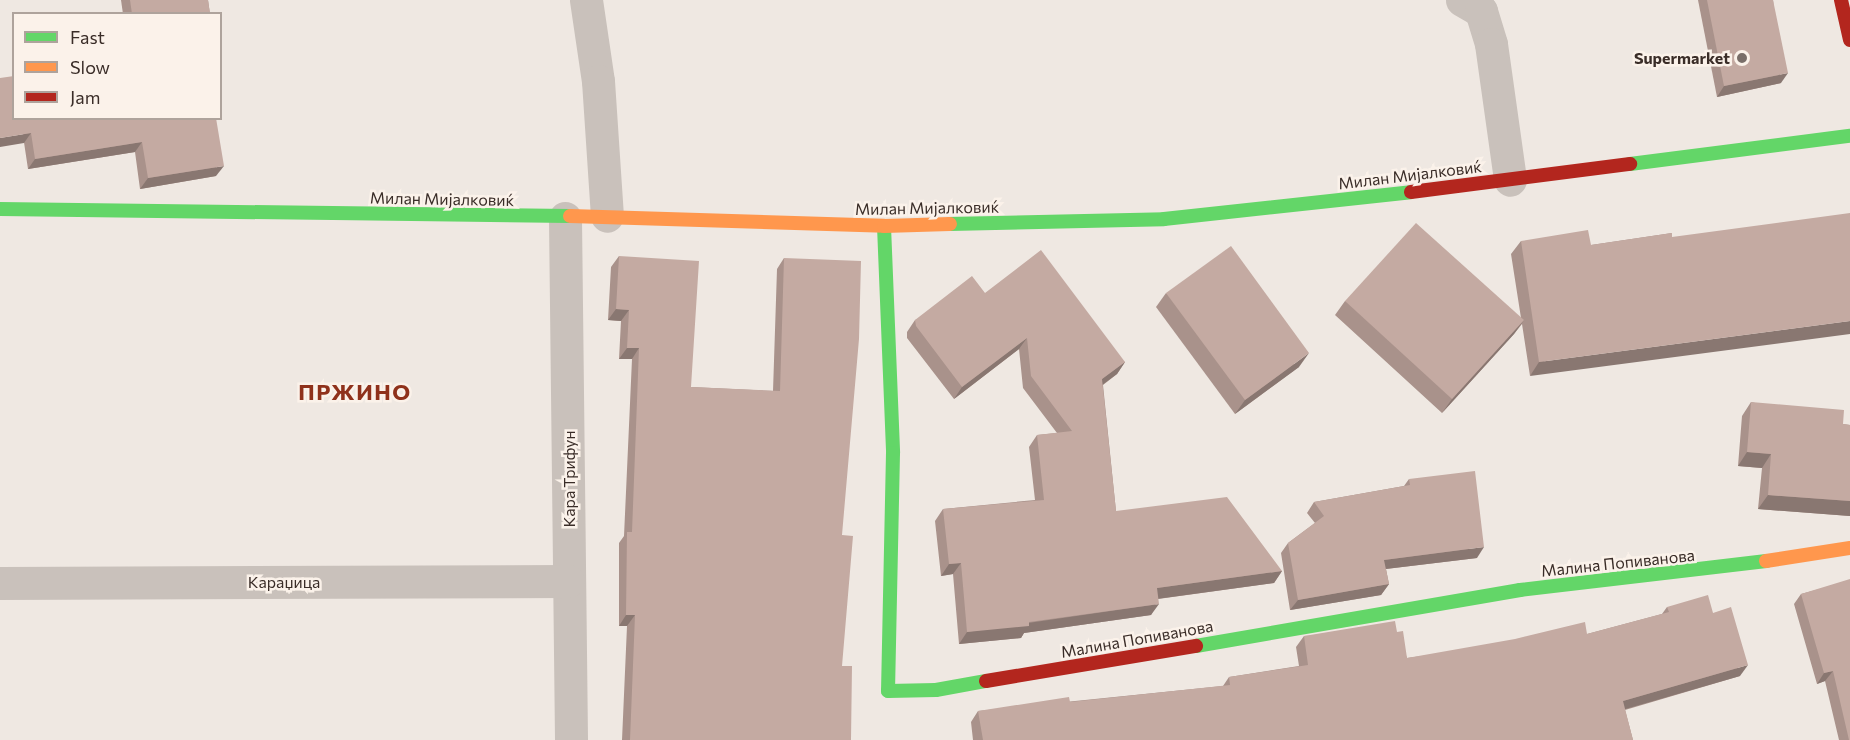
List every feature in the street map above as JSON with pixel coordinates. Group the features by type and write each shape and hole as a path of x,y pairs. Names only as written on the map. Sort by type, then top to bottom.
{"street":[{"path":"586,0 598,81 607,216"},
{"path":"1462,0 1481,11 1491,44 1510,180"},
{"path":"1841,0 1850,40"},
{"name":"Милан Мијалковиќ","path":"0,209 566,218 607,216 884,226 1164,219 1510,180 1850,136"},
{"name":"Кара Трифун","path":"566,218 571,740"},
{"name":"Малина Попиванова","path":"884,226 893,453 888,691 936,690 1520,590 1726,568 1850,548"},
{"name":"Караџица","path":"0,583 568,581"}],"building":[{"path":"130,0 208,0 210,12 132,12"},
{"name":"Supermarket","path":"1707,0 1773,0 1788,73 1724,86"},
{"path":"12,76 12,120 216,120 224,166 148,178 142,142 35,159 31,133 0,138 0,78"},
{"path":"1850,213 1850,321 1539,362 1521,241 1588,230 1591,245 1672,233 1672,237"},
{"path":"1416,223 1524,320 1452,399 1345,301"},
{"path":"1231,246 1309,353 1245,400 1166,293"},
{"path":"1041,250 1125,362 1102,379 1116,511 1227,497 1282,571 1157,588 1159,604 1029,622 1029,626 967,632 961,563 949,564 943,509 1044,500 1037,435 1072,431 1031,376 1027,338 962,387 916,326 915,320 972,276 985,293"},
{"path":"619,256 699,261 691,387 780,391 784,258 861,261 859,339 842,535 853,536 842,666 852,666 851,740 630,740 635,615 626,615 627,532 632,532 639,348 627,348 629,310 616,309"},
{"path":"1751,402 1844,410 1843,424 1850,425 1850,501 1768,495 1771,454 1747,452"},
{"path":"1475,471 1484,547 1384,560 1389,584 1298,600 1288,543 1324,516 1314,502 1410,485 1409,479"},
{"path":"1850,579 1849,740 1833,671 1824,673 1801,594"},
{"path":"1708,595 1713,613 1731,607 1748,665 1623,701 1633,740 983,740 978,711 1069,697 1070,702 1230,685 1229,677 1308,665 1304,636 1395,621 1397,632 1403,631 1407,658 1515,639 1585,622 1587,634 1669,612 1667,607"}],"traffic: fast":[{"path":"1630,164 1850,136"},
{"path":"950,224 1164,219 1411,192"},
{"path":"0,209 570,216"},
{"path":"884,226 893,453 888,691 936,690 986,681"},
{"path":"1196,646 1520,590 1766,561"}],"traffic: slow":[{"path":"570,216 884,226 950,224"},
{"path":"1766,561 1850,548"}],"traffic: jam":[{"path":"1841,0 1850,40"},
{"path":"1411,192 1630,164"},
{"path":"986,681 1196,646"}],"place":[{"name":"Supermarket","path":"1742,58"}],"district":[{"name":"ПРЖИНО","path":"355,392"}]}
